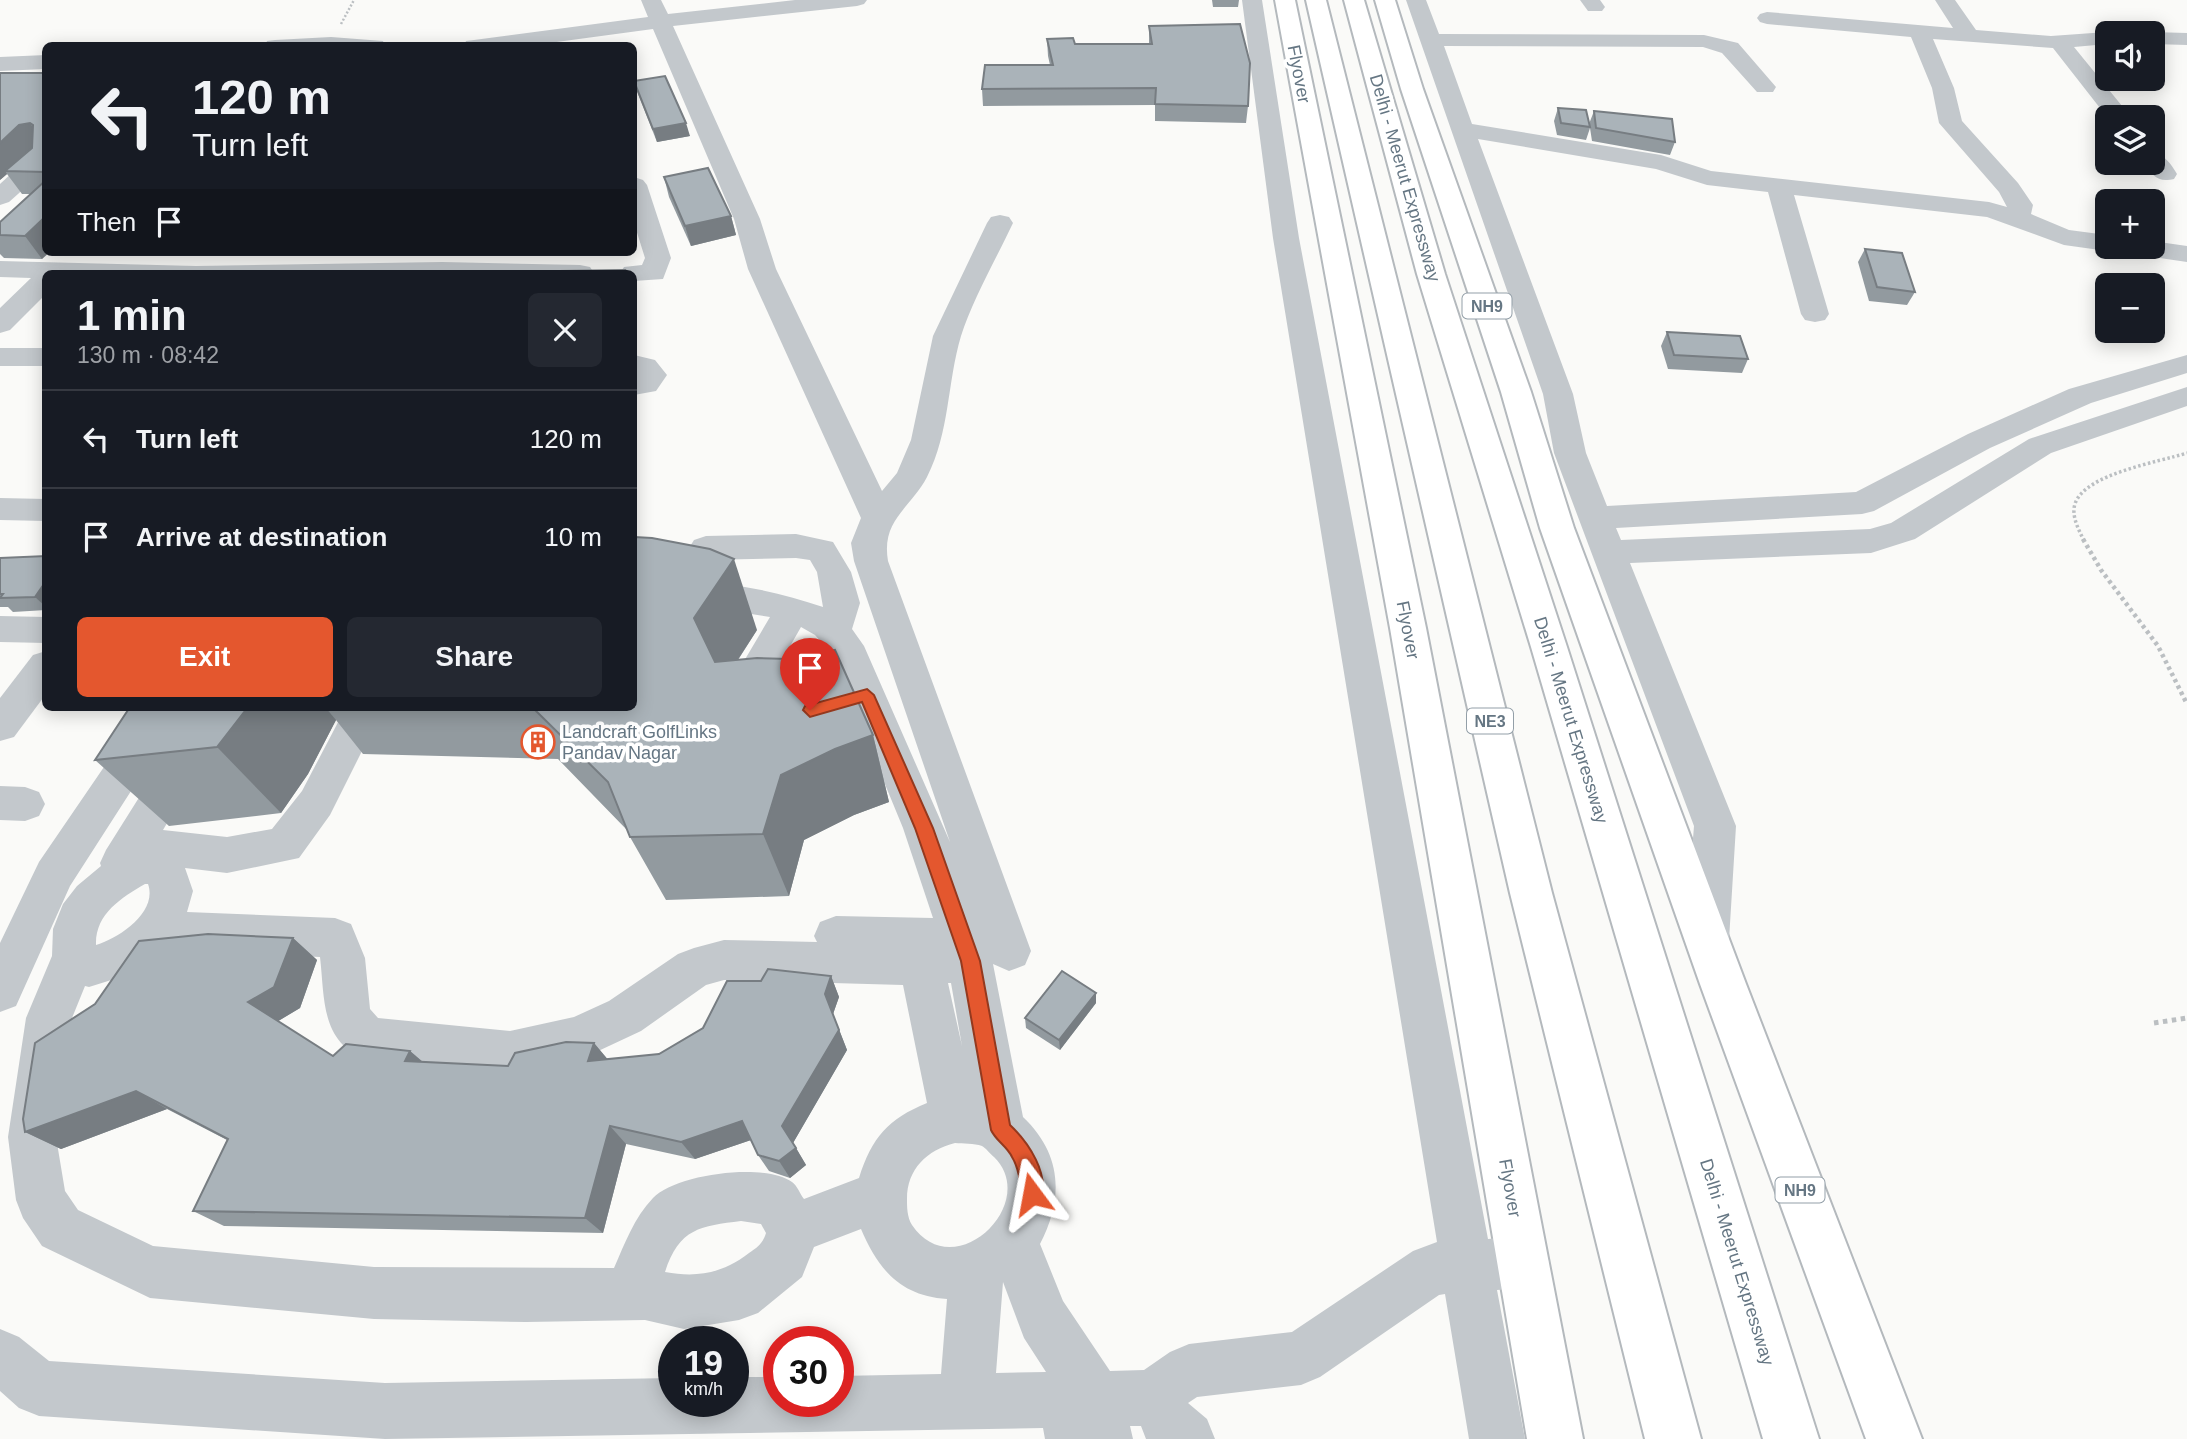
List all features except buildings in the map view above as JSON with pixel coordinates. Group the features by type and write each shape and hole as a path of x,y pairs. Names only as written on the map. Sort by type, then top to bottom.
{"highway":[{"name":"Flyover","path":"1285,0 1408,628 1555,1439"},
{"name":"NE3","path":"1316,0 1535,906 1673,1439"},
{"name":"Delhi - Meerut Expressway","path":"1354,0 1431,274 1549,647 1791,1439"},
{"name":"NH9","path":"1385,0 1412,89 1516,392 1587,612 1894,1439"}],"street":[{"path":"495,42 656,11 857,0"},
{"path":"1252,0 1286,237 1497,1439"},
{"path":"1416,0 1558,394 1570,453 1715,826 1707,940"},
{"path":"1935,0 1946,0 1969,36"},
{"path":"656,11 722,158 747,219 762,269 878,518"},
{"path":"1767,18 1969,36 2058,41 2095,39"},
{"path":"1919,31 1943,88 1951,123 2009,188 2020,205 2017,218"},
{"path":"2165,38 2187,39"},
{"path":"1431,40 1704,41 1730,48 1765,87"},
{"path":"2058,41 2109,105"},
{"path":"5,77 42,63"},
{"path":"5,77 42,79"},
{"path":"1462,129 1661,162 1707,178 1989,210 2064,237 2095,241"},
{"path":"0,197 42,159"},
{"path":"1779,187 1815,314"},
{"path":"637,203 657,258 653,273 637,274"},
{"path":"978,1124 981,950 868,543 878,518 911,477 928,440 947,336 1000,223"},
{"path":"2165,251 2187,254"},
{"path":"198,270 209,256"},
{"path":"234,270 336,262 421,270"},
{"path":"0,269 112,270"},
{"path":"0,324 42,282"},
{"path":"0,356 42,357"},
{"path":"1603,535 1862,503 1979,441 2080,397 2187,364"},
{"path":"637,365 645,366 652,375 645,384 637,385"},
{"path":"0,379 42,379"},
{"path":"1603,535 1871,541 1889,537 2040,446 2187,396"},
{"path":"0,509 42,510"},
{"path":"706,548 796,546 821,550 834,572 842,603 833,632"},
{"path":"637,591 717,595 792,611 827,625 846,646 833,703 924,828 981,950"},
{"path":"792,611 750,683 757,701 786,711 833,703"},
{"path":"0,629 42,629"},
{"path":"0,726 42,670"},
{"path":"0,991 54,875 163,711"},
{"path":"214,711 122,862 90,903 75,928 74,957 49,1018 32,1137 41,1200 60,1228 150,1272 373,1293 526,1296 645,1294 684,1302 739,1294 783,1259 793,1229"},
{"path":"122,862 227,855 284,845 316,803 363,711"},
{"path":"74,957 89,967 124,957 146,940 164,917 172,891 163,867 122,862"},
{"path":"153,930 335,938 342,947 344,995 353,1024 369,1039 510,1053 579,1038 625,1016 694,968 724,960 921,965 981,950"},
{"path":"778,935 981,950"},
{"path":"921,965 978,1124"},
{"path":"967,1402 995,1256 1027,1219 1032,1194 1029,1169 1018,1147 978,1124 933,1124 913,1135 897,1152 886,1174 880,1196 883,1223 895,1247 915,1265 940,1274 995,1256"},
{"path":"645,1294 639,1271 651,1242 673,1213 702,1200 741,1196 775,1200 793,1229"},
{"path":"793,1229 880,1196"},
{"path":"995,1256 1043,1319 1085,1419"},
{"path":"0,1356 39,1388 385,1411 967,1402 1085,1419 1172,1419 1168,1384 1189,1371 1301,1359 1431,1269 1523,1262"}],"path":[{"path":"2187,453 2094,483 2080,493 2073,504 2076,525 2087,548 2158,646 2187,704"},
{"path":"2154,1023 2187,1018"}],"place":[{"name":"Landcraft GolfLinks Pandav Nagar","path":"538,742"}],"route":[{"path":"810,710 867,695 924,828 970,961 1001,1130 1018,1147 1029,1169 1032,1194"}]}
